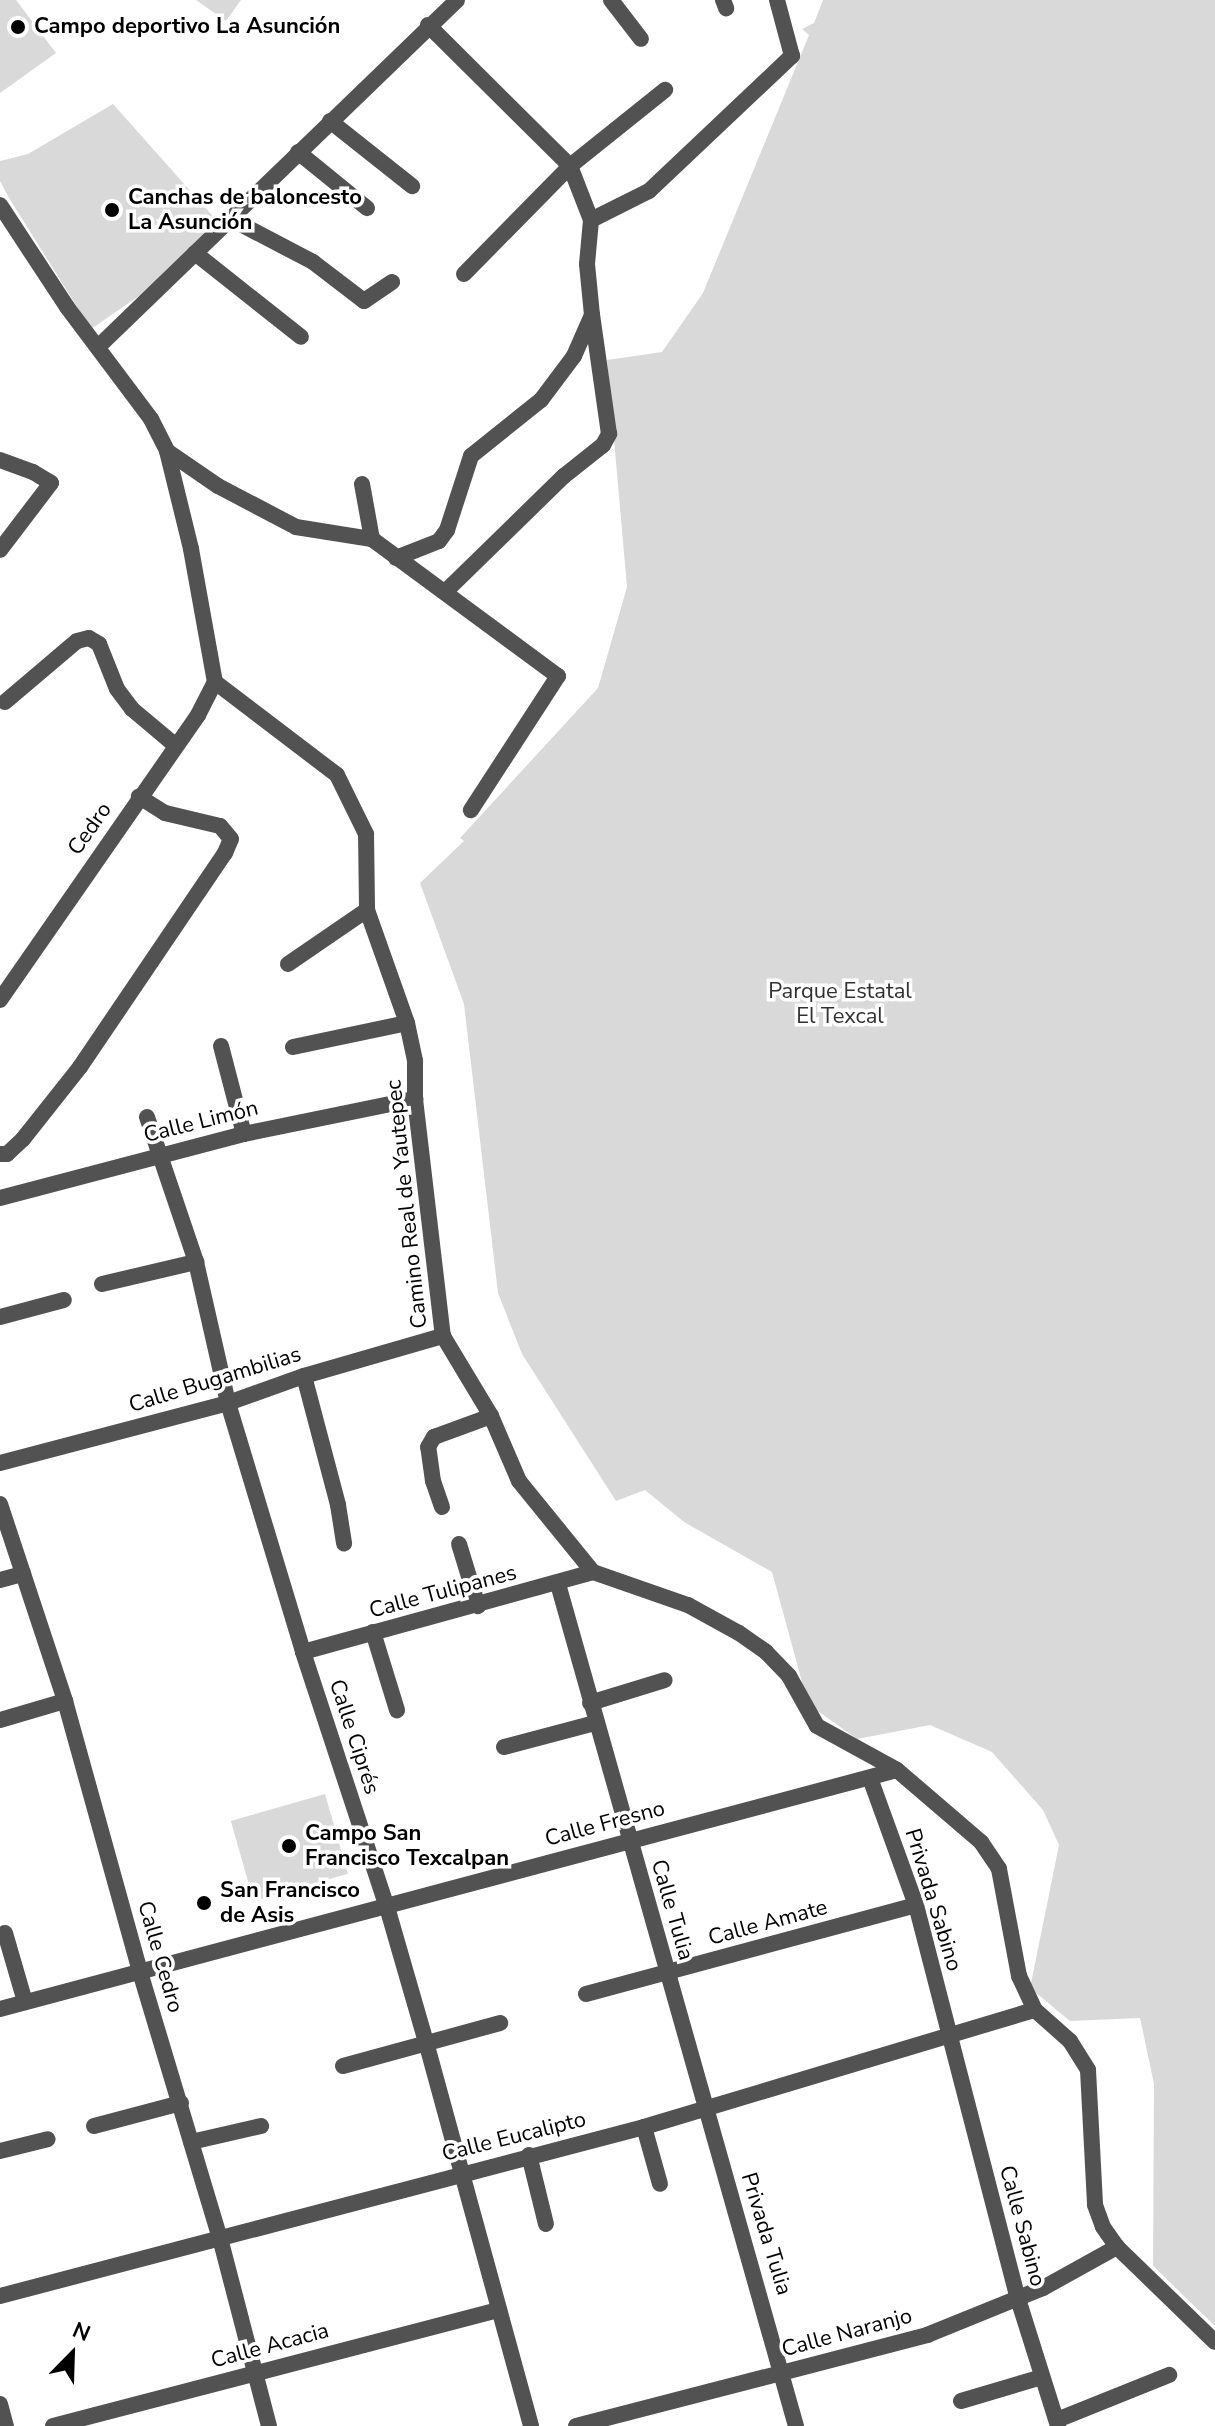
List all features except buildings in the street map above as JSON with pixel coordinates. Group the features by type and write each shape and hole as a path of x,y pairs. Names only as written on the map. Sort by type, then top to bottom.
{"street":[{"path":"98,347 457,0"},
{"path":"611,0 641,39"},
{"path":"591,220 649,191 792,56 777,0"},
{"path":"428,25 570,166 591,220 587,264 592,315 611,422 603,445 564,476 445,592"},
{"path":"464,274 570,166 665,90"},
{"path":"330,121 412,186"},
{"path":"298,152 367,208"},
{"path":"0,205 151,419 167,451 191,549 215,682"},
{"path":"229,218 313,262 364,301 392,282"},
{"path":"195,253 301,337"},
{"path":"396,558 439,541 447,530 471,456 541,400 574,356 592,315"},
{"path":"167,451 218,486 296,527 372,539 558,676 471,810"},
{"path":"0,460 33,472 51,483 0,550"},
{"path":"362,484 372,539"},
{"path":"5,702 77,641 89,638 99,644 117,689 132,709 176,746"},
{"name":"Cedro","path":"0,1000 198,715 215,682"},
{"name":"Camino Real de Yautepec","path":"215,682 337,775 366,834 367,910 407,1023 415,1061 415,1099 443,1336 491,1416 519,1481 593,1572"},
{"path":"0,1154 7,1154 23,1139 80,1067 225,853 231,839 220,826 165,813 139,797"},
{"path":"288,964 367,910"},
{"path":"293,1047 407,1023"},
{"path":"221,1046 244,1134"},
{"name":"Calle Limón","path":"0,1198 244,1134 415,1099"},
{"name":"Calle Ciprés","path":"147,1117 196,1262 228,1403 303,1652 387,1907 464,2172 531,2426"},
{"path":"102,1284 196,1262"},
{"path":"0,1317 64,1300"},
{"name":"Calle Bugambilias","path":"0,1463 228,1403 304,1376 443,1336"},
{"path":"304,1376 338,1505 344,1544"},
{"path":"442,1507 433,1481 428,1447 434,1437 491,1416"},
{"name":"Calle Cedro","path":"0,1504 65,1701 140,1972 220,2238 269,2426"},
{"path":"459,1544 478,1606"},
{"path":"593,1572 688,1605 739,1633 766,1652 789,1676 817,1726 897,1770 981,1842 999,1869 1012,1920 1019,1976 1035,2010 1070,2041 1088,2070 1095,2205 1103,2227 1117,2247 1215,2342"},
{"name":"Calle Tulipanes","path":"303,1652 593,1572"},
{"path":"0,1580 23,1574"},
{"name":"Calle Tulia","path":"558,1584 705,2108"},
{"path":"373,1632 397,1710"},
{"path":"590,1703 665,1680"},
{"path":"0,1720 65,1701"},
{"path":"504,1747 595,1723"},
{"name":"Calle Fresno","path":"0,2009 897,1770"},
{"name":"Privada Sabino","path":"870,1778 916,1905 948,2036"},
{"name":"Calle Amate","path":"586,1994 916,1905"},
{"path":"5,1933 25,2002"},
{"name":"Calle Eucalipto","path":"0,2296 644,2127 1035,2010"},
{"path":"343,2066 500,2023"},
{"name":"Calle Sabino","path":"948,2036 1018,2299 1058,2423"},
{"path":"94,2126 181,2103"},
{"name":"Privada Tulia","path":"705,2108 784,2373"},
{"path":"191,2142 261,2126"},
{"path":"644,2127 660,2184"},
{"path":"0,2151 48,2139"},
{"path":"529,2155 546,2224"},
{"name":"Calle Naranjo","path":"576,2426 927,2335 1018,2299 1117,2247"},
{"name":"Calle Acacia","path":"53,2426 499,2310"},
{"path":"784,2373 796,2426"},
{"path":"1058,2423 1169,2375"},
{"path":"961,2401 1042,2377"},
{"path":"0,2404 6,2426"}],"green space":[{"name":"Campo deportivo La Asunción","path":"0,0 16,0 56,53 0,93"},
{"path":"196,0 241,0 226,21"},
{"name":"Parque Estatal El Texcal","path":"823,0 1215,0 1215,2326 1153,2266 1154,2084 1140,2018 1070,2021 1030,1988 1059,1845 1043,1810 992,1752 930,1725 857,1739 808,1704 772,1572 684,1522 645,1490 616,1501 522,1354 498,1293 464,1004 420,883 464,841 460,838 598,688 627,587 607,360 662,352 703,293 809,35 802,29 814,23"},
{"name":"Canchas de baloncesto La Asunción","path":"113,104 218,222 158,283 91,329 9,198 0,181 0,161 28,154"},
{"name":"Campo San Francisco Texcalpan","path":"325,1794 348,1874 254,1901 231,1821"}],"place":[{"name":"Campo deportivo La Asunción","path":"18,27"},
{"name":"Canchas de baloncesto La Asunción","path":"112,210"},
{"name":"Campo San Francisco Texcalpan","path":"289,1846"},
{"name":"San Francisco de Asis","path":"204,1903"}]}
